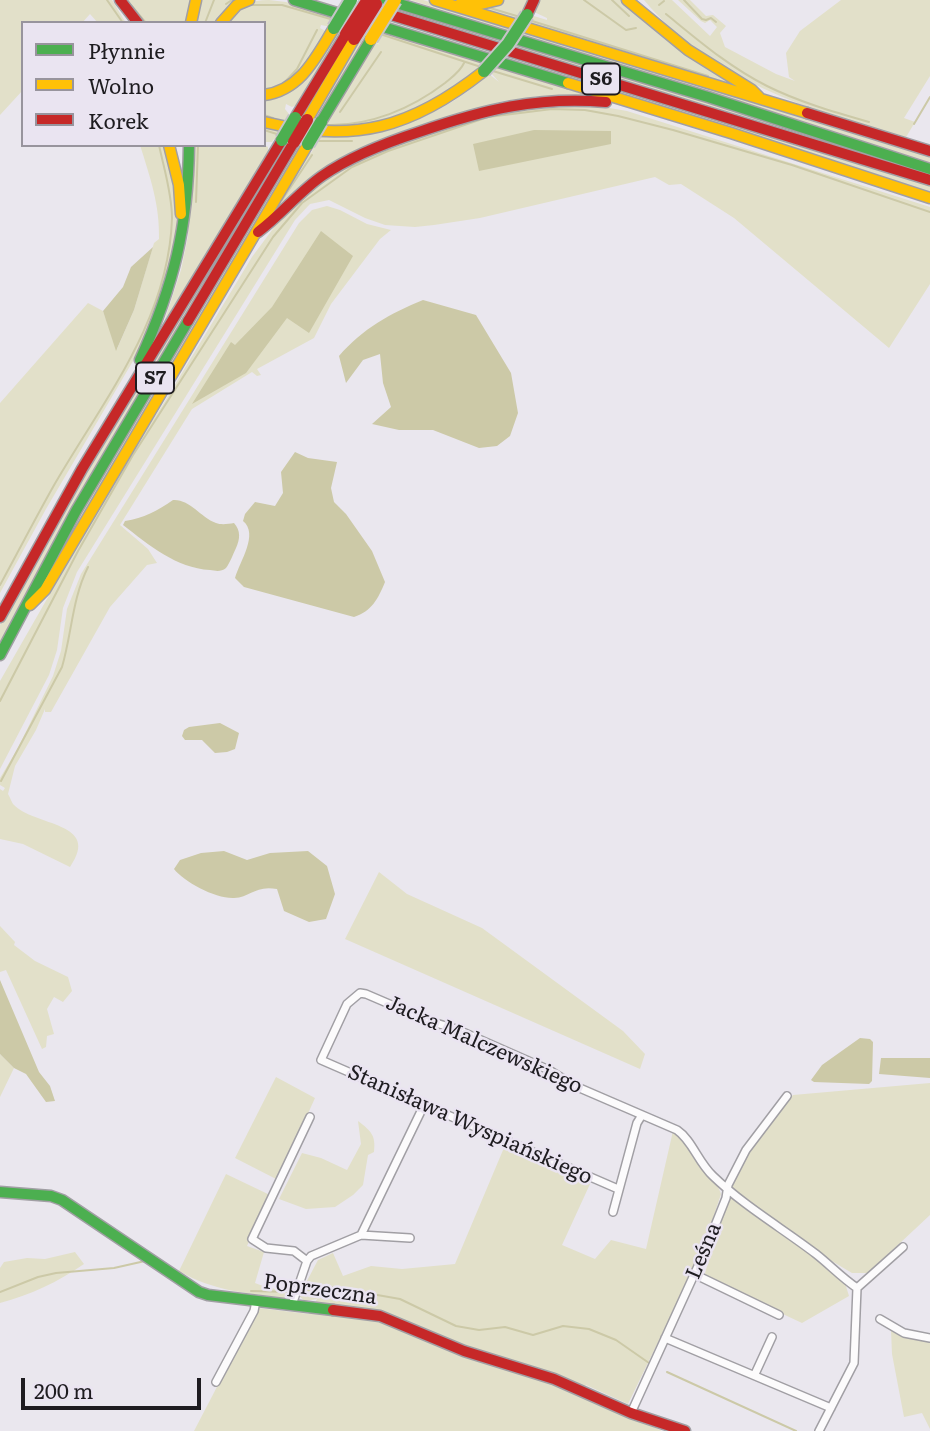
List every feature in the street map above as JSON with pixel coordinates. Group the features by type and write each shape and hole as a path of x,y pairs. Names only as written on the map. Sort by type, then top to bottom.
{"main road":[{"path":"120,0 136,21"},
{"path":"191,21 196,0"},
{"path":"223,21 237,5 249,0"},
{"path":"293,0 651,109 930,198"},
{"name":"S6","path":"341,0 930,180"},
{"path":"266,95 286,90 301,78 351,0"},
{"path":"20,616 46,590 395,0"},
{"path":"435,0 930,151"},
{"path":"450,4 481,4 498,0"},
{"path":"266,123 295,130 368,130 425,112 445,101 484,71 508,44 534,0"},
{"path":"627,0 701,59 752,90 761,100"},
{"path":"640,0 645,16"},
{"name":"S6","path":"375,1 708,97 930,169"},
{"name":"S7","path":"0,655 76,512 288,141 350,37 375,1"},
{"path":"254,235 270,224 312,184 344,162 386,143 477,112 516,102 559,98 597,100 651,109"},
{"name":"S7","path":"0,617 42,537 110,423 288,141"},
{"path":"169,147 181,207 181,246"},
{"path":"110,423 167,298 188,208 189,147"},
{"name":"Poprzeczna","path":"0,1192 62,1199 199,1292 222,1298 380,1316 464,1351 554,1379 631,1413 685,1431"}],"street":[{"name":"Jacka Malczewskiego","path":"321,1060 347,1004 360,993 366,993 429,1021 468,1034 642,1115"},
{"name":"Stanisława Wyspiańskiego","path":"321,1060 618,1189"},
{"name":"Leśna","path":"631,1413 694,1275 726,1198 727,1188 746,1150 787,1096"},
{"path":"362,1235 424,1105"},
{"path":"613,1212 637,1123 642,1115 684,1135 703,1167 858,1288"},
{"path":"307,1261 294,1251 266,1248 252,1239 310,1117"},
{"path":"292,1305 311,1256 362,1235 410,1238"},
{"path":"819,1431 854,1363 858,1288 903,1247"},
{"path":"694,1275 779,1315"},
{"path":"216,1382 254,1311 256,1301"},
{"path":"880,1319 904,1333 930,1338"},
{"path":"755,1374 772,1337"},
{"path":"665,1338 831,1408"}],"shaded area":[{"path":"0,0 112,0 125,21 96,21 90,14 84,21 21,21 21,92 0,115"},
{"path":"124,0 191,0 186,21 140,21"},
{"path":"200,0 239,0 218,21 195,21"},
{"path":"262,0 286,2 590,96 540,96 503,101 382,141 346,157 315,177 266,222 304,157 312,152 314,145 306,143 42,588 88,502 299,143 290,141 66,522 0,647 0,625 48,535 285,141 274,139 272,142 266,142 266,127 294,134 325,136 384,130 439,109 489,74 499,82 491,73 481,70 432,104 379,123 322,128 266,118 266,99 278,96 299,83 315,63 336,28 321,25 320,28 327,32 303,71 286,86 266,93 266,21 225,21 249,3","holes":["343,25 364,38 360,43 357,41 313,120 319,121 367,38 375,40 380,45 373,41 326,125 286,119 289,114 285,109 286,104 292,107 297,105 343,32 340,30"]},
{"path":"304,0 317,0 930,186 930,193"},
{"path":"359,0 368,0 811,134 930,173"},
{"path":"410,0 423,0 930,155 930,165 701,89"},
{"path":"504,0 530,0 524,13 547,20 534,12 539,0 622,0 750,91 469,7"},
{"path":"644,0 672,0 710,36 717,27 710,20 705,23 701,21 678,0 690,0 706,16 713,15 726,26 720,33 725,47 795,81 789,77 786,53 800,31 841,0 930,0 930,76 904,118 915,122 905,139 833,116 764,89 700,52 671,28"},
{"path":"537,104 592,105 627,111 930,207 930,284 889,348 734,218 681,184 669,185 655,177 480,218 415,227 385,225 329,200 310,204 295,220 77,572 63,608 57,650 49,675 0,769 0,681 130,454 252,257 275,226 313,189 336,173 385,149 458,123"},
{"path":"534,130 611,131 611,144 479,171 473,144"},
{"path":"141,147 165,147 178,206 176,246 143,344 0,593 0,403 88,303 103,311 117,349 134,310 154,243 159,239 151,180"},
{"path":"192,147 268,147 268,153 164,322 181,270 188,236"},
{"path":"327,206 367,224 391,230 380,239 331,304 314,338 257,369 261,375 257,376 252,372 192,409 120,525 148,549 157,563 147,565 110,607 51,712 45,712 45,709 15,766 8,794 12,803 35,817 72,833 78,841 78,852 70,867 23,844 0,839 0,789 3,791 5,788 0,785 0,778 18,748 53,676 61,651 67,609 81,574 299,223 312,210"},
{"path":"321,231 353,256 309,333 287,318 246,373 192,404 231,342 235,345 272,307"},
{"path":"153,247 134,310 116,351 103,311 123,287 131,267"},
{"path":"423,300 476,315 511,373 518,413 510,436 497,446 479,448 433,430 399,430 372,424 391,407 383,383 380,354 363,360 346,383 339,356 348,346 378,323"},
{"path":"295,452 308,458 337,462 331,488 334,502 346,514 372,551 385,582 374,604 354,617 244,587 235,578 249,540 247,526 243,521 245,514 255,502 275,506 283,493 281,472"},
{"path":"173,500 185,502 216,523 234,523 239,538 226,568 216,571 174,560 123,525 125,521 150,514"},
{"path":"220,723 239,733 235,749 215,753 202,740 185,740 182,736 184,730 189,727"},
{"path":"224,851 247,860 270,853 308,851 327,866 335,894 326,919 309,922 284,911 277,889 263,889 240,897 227,898 201,889 174,869 180,860 201,853"},
{"path":"379,872 407,894 482,928 623,1031 645,1054 640,1069 345,939"},
{"path":"0,926 15,942 14,945 35,961 68,977 72,991 63,1002 54,997 47,1009 54,1034 47,1036 46,1047 42,1049 6,970 0,972"},
{"path":"0,980 39,1072 50,1086 55,1101 46,1102 26,1074 14,1068 0,1054"},
{"path":"860,1038 873,1042 872,1081 869,1084 811,1080 822,1065"},
{"path":"0,1054 14,1068 0,1097"},
{"path":"881,1058 930,1058 930,1078 879,1074"},
{"path":"276,1077 315,1098 278,1180 235,1158"},
{"path":"930,1083 930,1215 868,1273 852,1273 830,1260 826,1265 845,1283 849,1296 802,1323 704,1277 724,1205 733,1189 728,1186 755,1138 793,1095"},
{"path":"358,1121 372,1134 374,1152 368,1155 363,1185 353,1195 335,1207 306,1209 279,1199 302,1153 347,1170 361,1144"},
{"path":"673,1131 714,1181 721,1194 702,1252 628,1404 586,1385 580,1392 662,1431 194,1431 258,1308 309,1314 317,1299 305,1301 299,1296 318,1260 333,1253 343,1276 371,1266 402,1269 455,1264 506,1143 587,1180 590,1184 562,1245 595,1259 611,1240 646,1249"},
{"path":"226,1174 270,1195 247,1246 264,1252 255,1283 268,1288 288,1290 285,1298 217,1287 179,1271"},
{"path":"75,1252 84,1264 44,1287 0,1303 0,1268 4,1262 27,1258 45,1259"},
{"path":"891,1330 930,1339 930,1429 922,1413 904,1417 892,1354"}],"waterway":[{"path":"107,0 122,21"},
{"path":"206,21 214,0"},
{"path":"226,4 232,0"},
{"path":"584,0 626,30 636,28"},
{"path":"612,0 629,16"},
{"path":"684,0 702,19 711,18 716,22"},
{"path":"659,5 664,1"},
{"path":"131,5 144,21"},
{"path":"251,5 282,5 334,20"},
{"path":"490,8 520,17"},
{"path":"666,14 753,79 804,102 869,122"},
{"path":"532,21 708,76"},
{"path":"282,85 297,69 317,30"},
{"path":"380,34 481,67"},
{"path":"340,112 381,52"},
{"path":"327,125 359,123 404,108 445,83 464,63"},
{"path":"493,71 552,89"},
{"path":"914,124 930,97"},
{"path":"0,701 78,551 133,455 273,237 302,203 352,167 388,151 488,117 552,109 585,110 673,130 792,165 930,212"},
{"path":"266,116 273,118"},
{"path":"266,131 280,135"},
{"path":"317,141 352,141"},
{"path":"0,585 53,487 130,359 159,292 168,256 172,218 159,147"},
{"path":"196,202 198,147"},
{"path":"282,200 312,155"},
{"path":"1,781 62,667 79,591 88,567"},
{"path":"0,1292 56,1273 114,1268 145,1261"},
{"path":"303,1290 332,1287 400,1299 456,1326 479,1330 505,1327 533,1335 563,1326 589,1329 616,1340 649,1363"},
{"path":"251,1291 291,1292"},
{"path":"667,1372 796,1431"}],"traffic: fast":[{"path":"294,0 568,83"},
{"path":"334,28 351,0"},
{"path":"386,0 708,97 930,169"},
{"path":"484,71 508,44 527,15"},
{"path":"321,122 371,39"},
{"path":"282,140 295,118"},
{"path":"308,144 321,122"},
{"path":"140,360 162,306 177,255 186,203 189,147"},
{"path":"0,655 76,511 188,321"},
{"path":"0,1192 51,1196 62,1200 199,1292 333,1310"}],"traffic: slow":[{"path":"191,21 196,0"},
{"path":"223,21 237,5 249,0"},
{"path":"371,39 395,0"},
{"path":"435,0 807,113"},
{"path":"460,4 481,4 498,0"},
{"path":"627,0 688,50 759,97"},
{"path":"266,95 277,92 298,79 314,61 334,28"},
{"path":"307,120 354,39"},
{"path":"266,122 326,131 354,131 381,126 432,106 484,71"},
{"path":"568,83 930,198"},
{"path":"30,605 45,590 308,144"},
{"path":"170,147 179,185 181,214"}],"traffic: jam":[{"path":"120,0 136,21"},
{"path":"527,15 534,0"},
{"path":"346,34 367,1"},
{"path":"354,39 376,4"},
{"path":"378,11 930,180"},
{"path":"295,118 346,34"},
{"path":"258,232 322,176 356,156 394,141 466,117 511,106 557,101 606,102"},
{"path":"807,113 930,151"},
{"path":"294,142 307,120"},
{"path":"0,617 82,469 282,140"},
{"path":"188,321 294,142"},
{"path":"333,1310 380,1316 464,1351 554,1379 631,1413 685,1431"}]}
